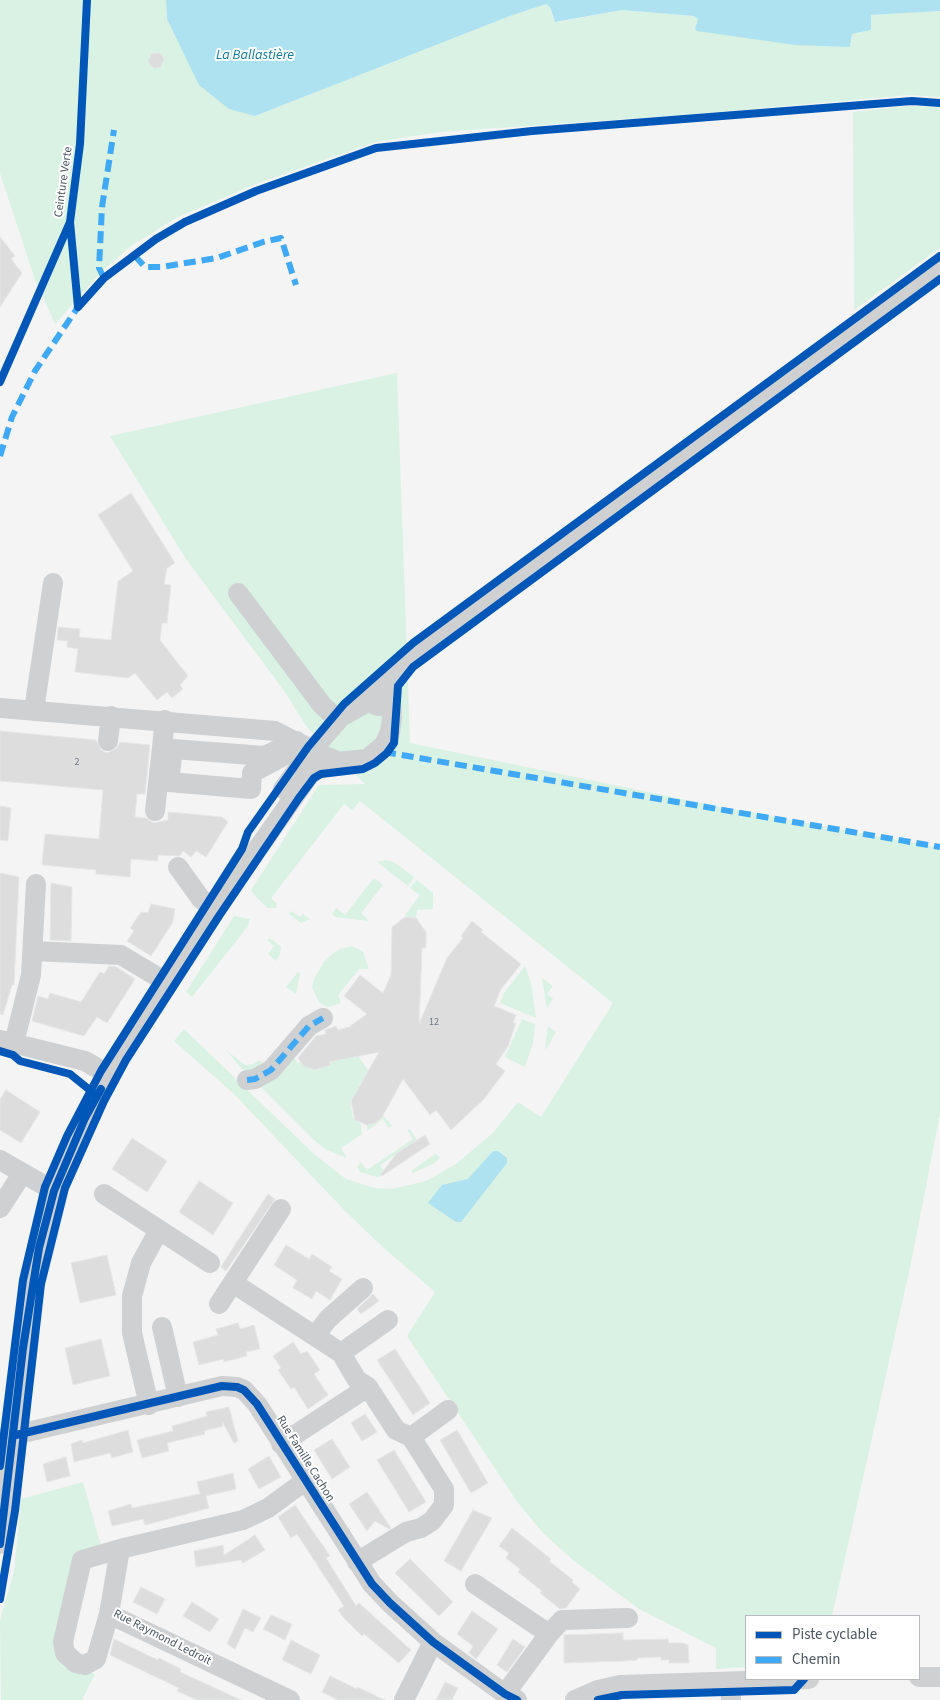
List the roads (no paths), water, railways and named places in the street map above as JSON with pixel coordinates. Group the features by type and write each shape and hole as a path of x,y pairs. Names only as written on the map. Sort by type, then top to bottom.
{"street":[{"path":"308,751 264,756 174,749 169,782 251,788 252,773 308,751 338,720 354,707 367,702 377,694 394,672 413,655 940,267"},
{"path":"34,710 54,583"},
{"path":"238,593 322,705 338,720"},
{"path":"0,708 165,720 275,731 308,751 345,761 367,759 379,751 388,739 392,718 390,691 394,672"},
{"path":"345,761 368,749 380,733 382,723 380,708 377,704 367,702"},
{"path":"108,741 111,716"},
{"path":"155,811 165,720"},
{"path":"0,1544 7,1437 32,1288 54,1191 85,1118 109,1075 233,877 261,844 300,787 308,751"},
{"path":"178,867 201,900 214,908"},
{"path":"36,884 31,975 7,1041 85,1061 109,1075"},
{"path":"33,951 121,955 166,982"},
{"path":"247,1080 255,1080 271,1070 309,1026 323,1018"},
{"path":"0,1160 54,1191"},
{"path":"0,1208 22,1174"},
{"path":"104,1194 210,1263"},
{"path":"219,1304 281,1209"},
{"path":"149,1405 132,1333 132,1296 140,1263 159,1230"},
{"path":"233,1282 341,1352 357,1380 368,1387 396,1430 411,1437 444,1489 444,1505 432,1521 421,1528 406,1532 357,1562"},
{"path":"316,1336 328,1319 363,1288"},
{"path":"341,1352 388,1320"},
{"path":"162,1327 178,1397"},
{"name":"Rue Famille Cachon","path":"7,1437 149,1405 222,1386 236,1387 244,1390 257,1404 357,1562 390,1603 433,1642 511,1697"},
{"path":"281,1444 368,1387"},
{"path":"411,1437 448,1410"},
{"path":"109,1614 96,1659 85,1665 76,1663 66,1654 63,1642 82,1560 120,1549 243,1520 268,1508 304,1481"},
{"name":"Rue Raymond Ledroit","path":"120,1549 109,1614 290,1700"},
{"path":"475,1584 549,1634"},
{"path":"511,1697 549,1634 562,1620 628,1618"},
{"path":"404,1700 433,1642"},
{"path":"920,1677 940,1677"},
{"path":"575,1700 598,1690 620,1685 731,1691 802,1680"}],"water":[{"name":"La Ballastière","path":"166,0 940,0 940,11 871,15 871,30 852,34 850,47 795,45 697,31 695,29 698,19 694,16 622,10 555,22 550,7 546,4 510,16 255,116 229,109 199,85 167,19"},
{"path":"493,1151 498,1151 507,1158 507,1163 461,1222 456,1222 428,1203 442,1185 468,1179"}]}
